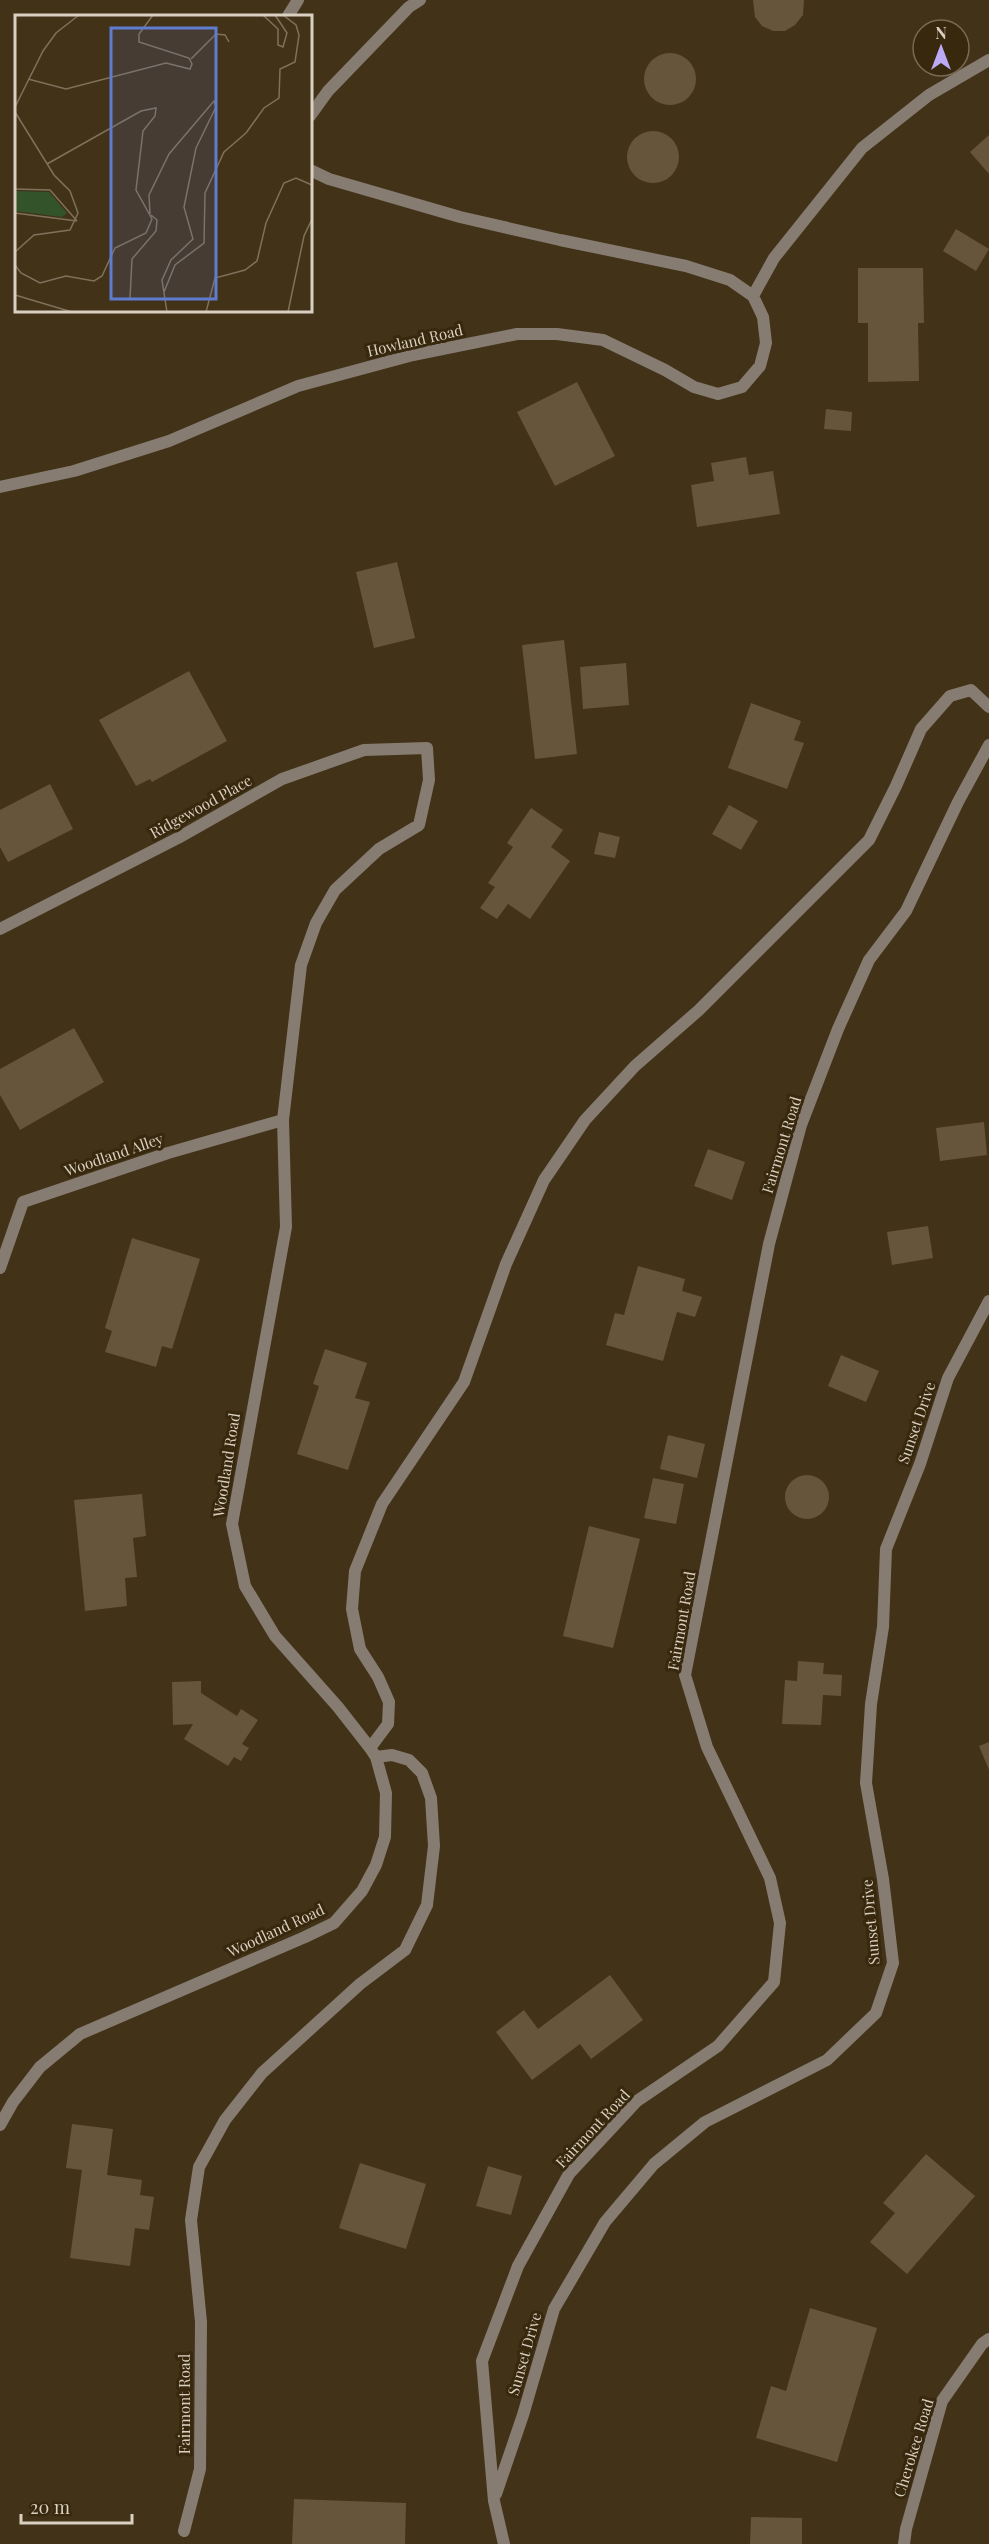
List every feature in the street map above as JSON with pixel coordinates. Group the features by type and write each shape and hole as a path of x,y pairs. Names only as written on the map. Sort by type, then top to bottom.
{"street":[{"path":"289,15 298,0"},
{"path":"312,113 328,91 409,7 420,0"},
{"path":"312,171 328,178 460,217 686,266 730,280 753,296 774,258 862,148 929,95 989,60"},
{"name":"Howland Road","path":"0,487 74,471 169,441 298,386 413,355 517,334 557,334 603,340 665,369 694,387 718,394 742,387 760,366 766,343 763,317 753,296"},
{"path":"373,1752 388,1724 389,1702 378,1677 360,1649 352,1609 355,1571 382,1504 464,1382 506,1264 544,1180 585,1120 635,1066 699,1010 868,840 896,786 921,729 950,696 970,690 989,706"},
{"name":"Fairmont Road","path":"494,2501 482,2361 518,2266 569,2174 637,2101 718,2046 774,1982 780,1923 770,1878 707,1746 685,1676 769,1244 801,1125 838,1029 868,960 906,911 958,802 989,745"},
{"name":"Woodland Road","path":"0,2125 40,2067 80,2034 305,1938 334,1923 362,1890 376,1865 385,1837 386,1794 373,1752 338,1707 275,1636 245,1586 232,1524 286,1227 283,1120 301,965 316,923 335,890 378,849 419,825 429,780 427,748"},
{"name":"Ridgewood Place","path":"0,929 178,838 282,779 364,750 427,748"},
{"name":"Woodland Alley","path":"0,1268 23,1202 168,1153 283,1120"},
{"name":"Sunset Drive","path":"494,2501 523,2415 554,2309 605,2222 654,2164 705,2122 827,2060 876,2013 893,1964 883,1879 866,1783 871,1704 883,1627 886,1549 920,1464 948,1378 989,1300"},
{"name":"Fairmont Road","path":"184,2531 200,2469 201,2322 191,2220 199,2167 225,2120 262,2073 360,1984 405,1950 428,1905 434,1846 432,1798 422,1773 409,1760 373,1752"},
{"name":"Cherokee Road","path":"904,2544 906,2529 942,2401 982,2344 989,2340"},
{"path":"494,2501 504,2544"}],"building":[{"path":"753,0 804,0 803,15 795,25 785,31 773,31 762,26 755,17"},
{"path":"665,53 675,53 685,57 692,64 696,79 692,94 685,101 675,105 665,105 655,101 648,94 644,84 644,74 648,64 655,57"},
{"path":"648,131 658,131 668,135 675,142 679,157 675,172 668,179 658,183 648,183 638,179 631,172 627,162 627,152 631,142 638,135"},
{"path":"989,135 989,174 970,152"},
{"path":"956,229 989,249 976,271 943,251"},
{"path":"858,268 923,268 924,323 918,323 919,381 868,382 868,323 858,323"},
{"path":"577,382 615,456 555,486 517,412"},
{"path":"826,409 852,412 851,431 824,429"},
{"path":"746,457 749,475 773,471 780,514 697,527 691,485 714,481 711,463"},
{"path":"397,562 415,638 374,648 356,572"},
{"path":"564,640 577,754 535,759 522,645"},
{"path":"626,663 629,705 583,709 580,667"},
{"path":"189,671 227,741 152,782 150,779 136,786 99,720"},
{"path":"751,703 801,721 794,740 804,743 787,789 728,768"},
{"path":"50,784 73,829 8,862 0,847 0,810"},
{"path":"729,805 758,821 741,850 712,834"},
{"path":"531,808 563,830 551,847 570,861 530,919 508,904 497,919 480,908 495,887 488,883 513,847 507,843"},
{"path":"599,832 620,837 615,858 594,854"},
{"path":"74,1028 104,1082 20,1130 0,1095 0,1069"},
{"path":"984,1122 987,1155 940,1161 936,1128"},
{"path":"708,1149 745,1162 732,1200 694,1186"},
{"path":"928,1226 933,1258 892,1265 887,1232"},
{"path":"132,1238 200,1259 172,1349 162,1346 156,1367 105,1352 112,1331 105,1328"},
{"path":"638,1266 685,1279 682,1291 702,1297 695,1317 677,1312 663,1361 606,1345 615,1313 624,1315"},
{"path":"325,1349 367,1363 355,1398 370,1402 348,1470 297,1454 319,1386 313,1384"},
{"path":"841,1355 879,1371 866,1402 828,1386"},
{"path":"668,1435 705,1444 697,1478 660,1469"},
{"path":"807,1475 816,1476 823,1481 828,1488 828,1506 823,1513 816,1518 807,1519 798,1518 791,1513 786,1506 785,1497 786,1488 791,1481 798,1476"},
{"path":"653,1478 684,1484 676,1524 644,1518"},
{"path":"142,1494 146,1536 133,1538 137,1577 125,1578 127,1606 85,1611 74,1500"},
{"path":"589,1526 640,1539 613,1648 563,1636"},
{"path":"798,1661 824,1663 823,1674 842,1675 841,1696 823,1695 821,1725 782,1724 785,1680 797,1681"},
{"path":"201,1681 201,1693 237,1716 241,1709 258,1720 242,1744 249,1748 241,1761 234,1757 228,1766 184,1739 193,1724 173,1725 172,1682"},
{"path":"989,1742 989,1770 979,1746"},
{"path":"610,1975 643,2020 591,2059 580,2044 532,2080 496,2032 524,2010 538,2029"},
{"path":"72,2124 113,2129 107,2175 142,2180 140,2195 154,2197 149,2230 135,2228 130,2266 70,2258 82,2170 66,2168"},
{"path":"926,2154 975,2196 907,2274 870,2242 895,2213 883,2203"},
{"path":"360,2163 426,2184 406,2249 339,2228"},
{"path":"488,2166 522,2176 511,2215 476,2206"},
{"path":"810,2308 877,2328 837,2462 756,2438 771,2386 786,2391"},
{"path":"294,2499 406,2503 405,2544 292,2544"},
{"path":"751,2517 802,2518 802,2544 750,2544"}]}
